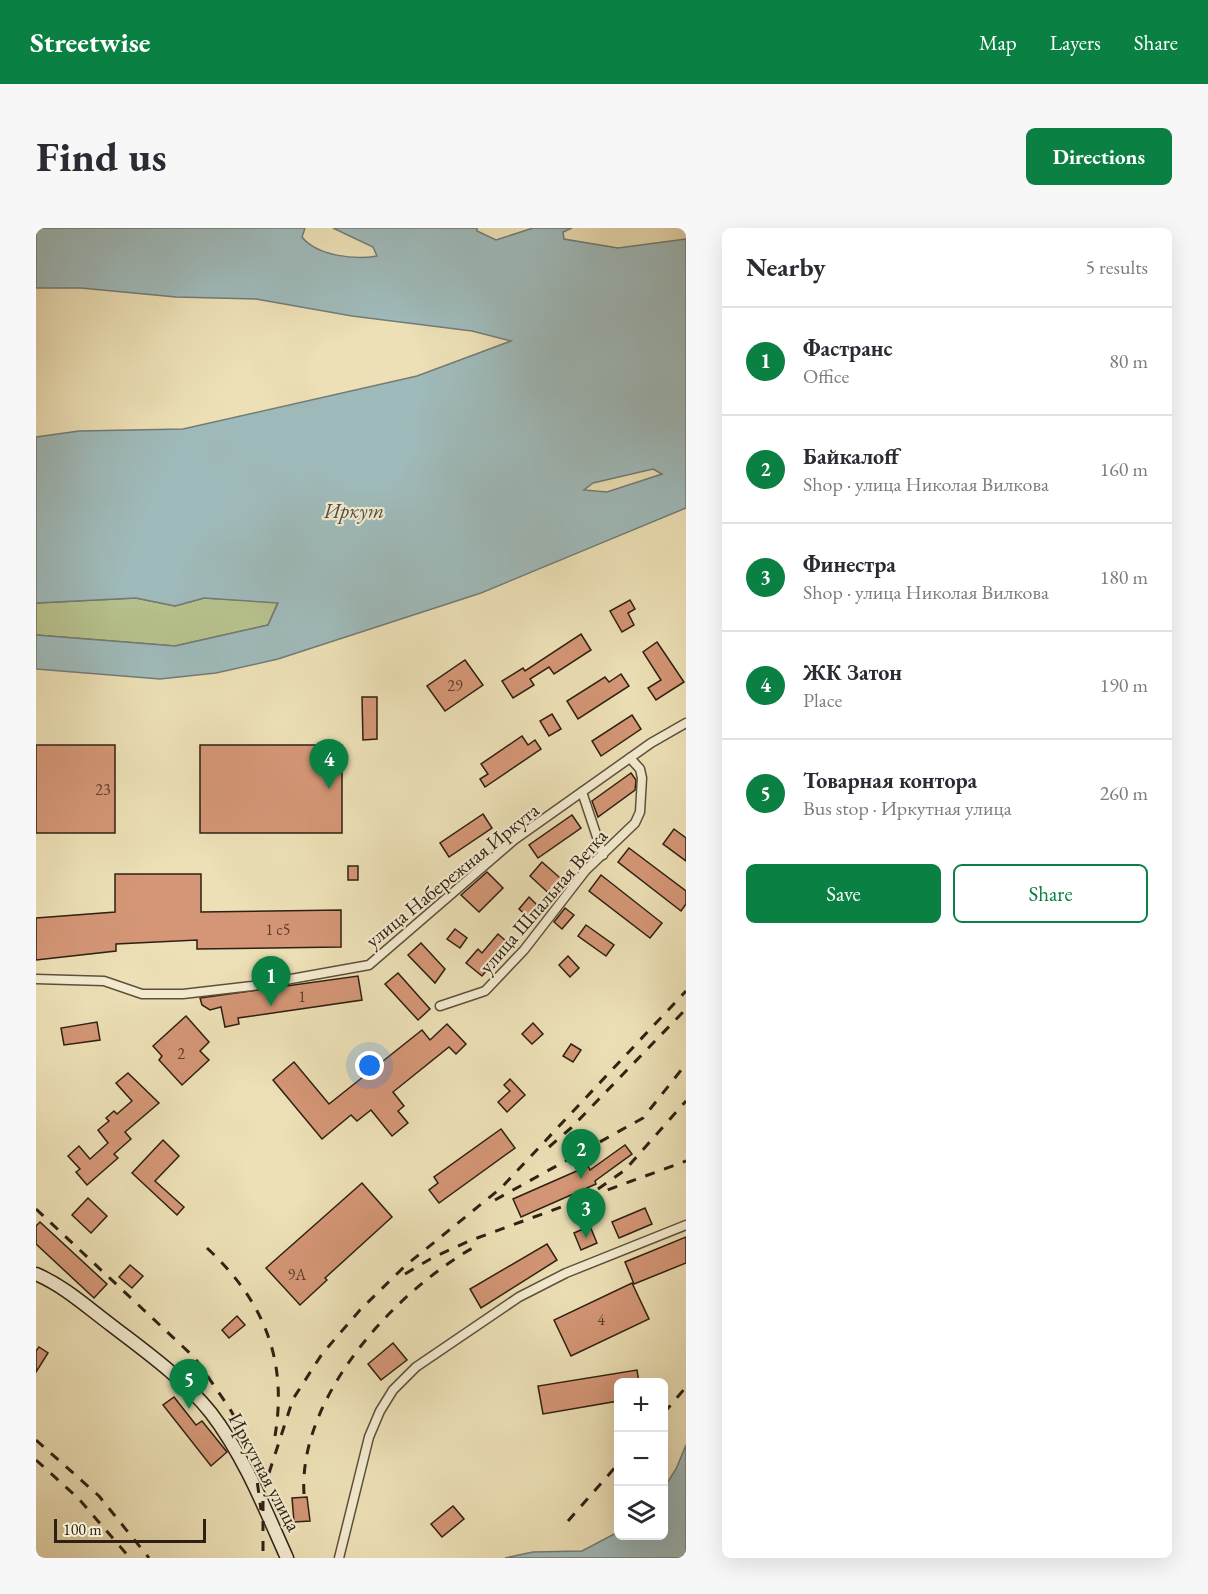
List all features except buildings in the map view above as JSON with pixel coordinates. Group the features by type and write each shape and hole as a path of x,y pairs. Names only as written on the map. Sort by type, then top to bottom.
{"main road":[{"name":"Иркутная улица","path":"36,1274 76,1298 180,1379 210,1413 233,1447 259,1495 287,1558"}],"street":[{"name":"улица Набережная Иркута","path":"36,978 104,981 142,994 183,994 252,986 369,965 514,840 630,758 686,723"},
{"name":"улица Шпальная Ветка","path":"440,1006 485,991 524,951 555,908 635,823 640,812 642,778 640,769 630,758"},
{"path":"582,792 603,855"},
{"path":"339,1558 369,1437 393,1390 416,1367 519,1296 566,1273 686,1225"}],"green space":[{"path":"136,598 175,606 204,598 278,602 268,625 175,646 36,635 36,603"}],"water":[{"name":"Иркут","path":"36,228 305,228 302,237 317,249 348,257 377,256 373,247 333,228 477,228 477,231 496,240 533,228 572,228 563,232 564,239 618,248 686,239 686,508 481,593 278,659 216,673 160,679 36,669 36,635 175,646 268,625 278,603 204,598 175,606 136,598 36,603 36,437 79,431 183,429 417,376 511,341 472,331 352,316 256,299 176,297 81,288 36,288","holes":["653,469 662,474 607,492 584,490 593,483"]},
{"path":"686,1445 686,1558 505,1558 533,1552 582,1551 614,1534 614,1540 668,1540 668,1482"}],"railway":[{"path":"269,1473 293,1399 322,1354 360,1310 405,1266 501,1188 686,991"},
{"path":"549,1147 571,1128 686,1009"},
{"path":"495,1200 643,1118 686,1064"},
{"path":"598,1189 625,1170 686,1101"},
{"path":"405,1274 432,1258 469,1241 686,1161"},
{"path":"36,1209 195,1358 230,1409 253,1450 261,1510"},
{"path":"304,1494 306,1457 317,1420 335,1384 358,1349 386,1317 416,1289 447,1264 478,1245"},
{"path":"207,1248 243,1288 257,1310 267,1333 278,1381 275,1436"},
{"path":"668,1408 686,1387"},
{"path":"36,1440 99,1496 149,1558"},
{"path":"36,1460 78,1498 130,1558"},
{"path":"568,1521 614,1469"},
{"path":"263,1501 263,1558"}],"place":[{"name":"ЖК Затон","path":"329,789"},
{"name":"Фастранс","path":"271,1006"},
{"name":"Байкалoff","path":"581,1179"},
{"name":"Финестра","path":"586,1238"},
{"name":"Товарная контора","path":"189,1409"}]}
